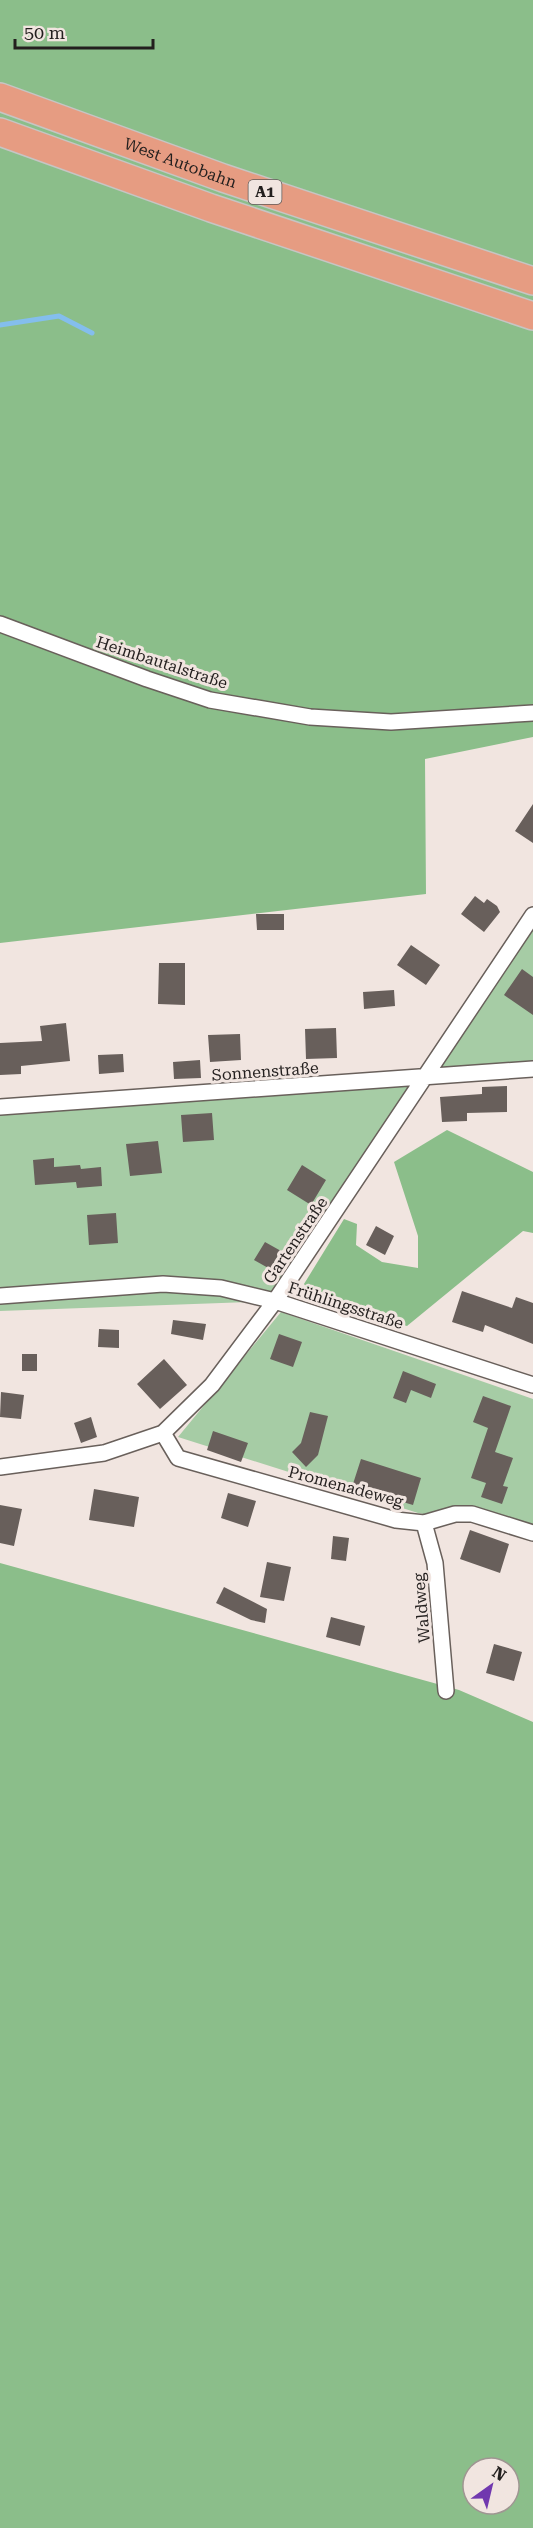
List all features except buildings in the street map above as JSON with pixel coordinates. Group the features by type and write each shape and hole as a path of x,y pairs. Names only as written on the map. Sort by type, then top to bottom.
{"highway":[{"name":"West Autobahn","path":"0,97 223,178 533,281"},
{"name":"West Autobahn","path":"0,132 211,208 533,316"}],"street":[{"name":"Heimbautalstraße","path":"0,624 147,680 210,700 310,717 391,722 533,713"},
{"name":"Gartenstraße","path":"0,1467 104,1453 163,1433 212,1385 275,1301 533,915"},
{"name":"Sonnenstraße","path":"0,1107 533,1069"},
{"name":"Frühlingsstraße","path":"0,1296 163,1284 221,1288 275,1301 533,1385"},
{"name":"Promenadeweg","path":"163,1433 178,1458 396,1520 424,1523 455,1514 472,1514 533,1533"},
{"name":"Waldweg","path":"424,1523 435,1563 446,1690"}],"green space":[{"path":"0,0 533,0 533,737 425,759 426,894 0,943"},
{"path":"533,911 533,1075 425,1078 275,1301 0,1311 0,1107 425,1077"},
{"path":"447,1130 533,1172 533,1233 523,1231 407,1326 313,1296 304,1284 344,1219 357,1224 356,1245 382,1262 418,1268 418,1236 394,1162"},
{"path":"281,1312 533,1399 533,1534 418,1513 178,1437"},
{"path":"0,1563 459,1690 533,1722 533,2528 0,2528"}],"waterway":[{"path":"0,325 59,316 92,333"}]}
